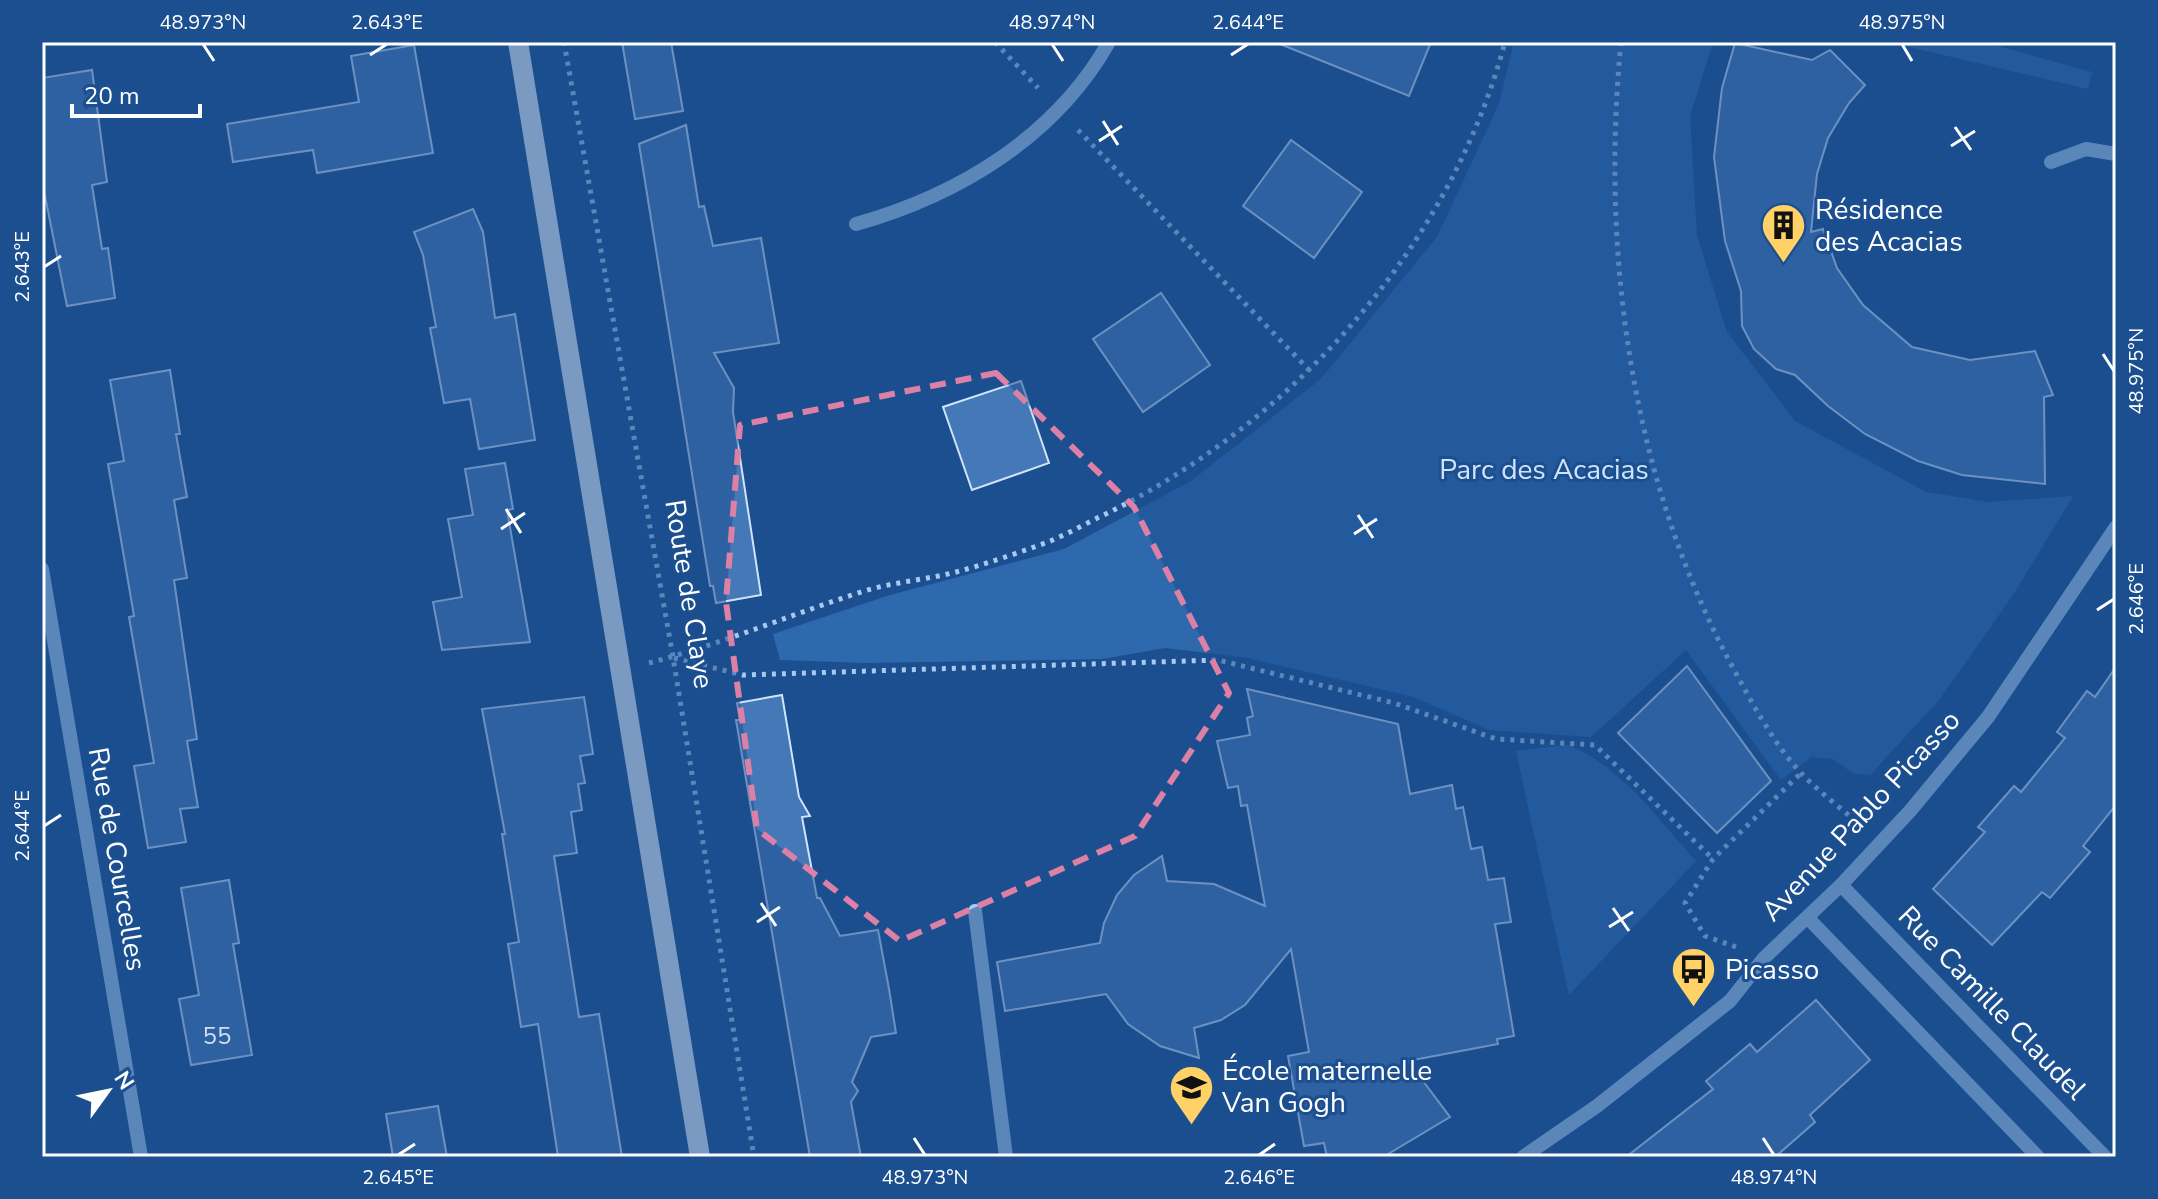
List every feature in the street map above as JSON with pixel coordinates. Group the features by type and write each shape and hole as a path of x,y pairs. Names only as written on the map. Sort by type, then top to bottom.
{"main road":[{"path":"518,42 700,1157"}],"street":[{"path":"856,224 903,211 959,185 1012,151 1060,110 1109,42"},
{"path":"2051,162 2086,149 2116,154"},
{"name":"Avenue Pablo Picasso","path":"1523,1157 1597,1106 1730,1001 1764,958 1841,885 1910,811 1988,717 2116,527"},
{"name":"Rue de Courcelles","path":"42,569 141,1157"},
{"name":"Rue Camille Claudel","path":"1841,885 2105,1157"},
{"path":"975,911 1006,1157"},
{"path":"1808,918 2038,1157"}],"path":[{"name":"Route de Claye","path":"564,42 673,657 754,1157"},
{"path":"995,42 1310,371"},
{"path":"619,671 673,657 865,590 956,572 1050,541 1145,494 1231,439 1310,371 1376,296 1436,208 1492,91 1505,42"},
{"path":"1621,42 1616,98 1620,275 1644,429 1664,505 1720,646 1762,721 1801,773 1879,842"},
{"path":"673,657 743,675 1218,660 1394,703 1496,739 1595,745 1713,859"},
{"path":"1764,958 1705,936 1685,903 1713,859 1801,773"}],"highlighted area":[{"path":"996,373 1134,507 1229,693 1135,836 900,941 757,829 726,602 740,425"}],"green space":[{"name":"Parc des Acacias","path":"1514,42 1713,42 1690,116 1697,236 1727,332 1795,421 1926,492 1988,502 2073,496 2013,595 1939,700 1870,775 1854,774 1833,759 1811,757 1781,780 1686,650 1591,737 1489,730 1414,697 1248,658 1165,648 1102,659 866,663 780,660 773,634 890,595 1064,549 1191,481 1321,379 1437,237 1499,104"},
{"path":"1888,42 1983,42 2092,72 2088,89"},
{"path":"1568,745 1605,766 1622,780 1696,861 1569,995 1516,751"}],"building":[{"path":"622,42 671,42 683,111 635,119"},
{"path":"1275,42 1431,42 1409,96"},
{"name":"Résidence des Acacias","path":"1735,43 1812,60 1830,50 1865,85 1849,103 1828,138 1817,174 1811,232 1823,229 1837,268 1863,305 1912,347 1970,360 2035,351 2053,395 2044,397 2045,484 1962,475 1918,461 1865,434 1828,406 1795,375 1776,369 1754,349 1742,326 1741,291 1725,241 1714,157 1722,88"},
{"path":"414,45 433,153 317,173 313,150 233,162 227,124 359,102 351,56"},
{"path":"92,70 107,182 92,185 102,249 108,248 115,298 67,306 42,181 42,78"},
{"path":"686,125 699,207 704,206 713,246 761,238 779,343 714,353 734,388 733,412 761,595 716,603 713,586 710,586 639,144"},
{"path":"1291,140 1362,192 1314,258 1243,206"},
{"path":"473,209 483,232 495,318 515,314 535,440 479,449 470,399 444,403 430,328 436,327 423,255 414,232"},
{"path":"1161,293 1210,365 1143,412 1093,339"},
{"path":"170,370 180,434 176,434 187,497 174,500 187,578 174,580 197,739 187,741 198,807 180,809 186,842 148,848 134,766 154,763 129,617 134,616 108,464 124,461 110,380"},
{"path":"1021,381 1049,463 972,490 943,407"},
{"path":"505,463 513,509 507,510 530,642 442,650 433,602 462,597 448,519 473,515 465,469"},
{"path":"1687,666 1771,781 1717,833 1618,733"},
{"path":"2116,667 2116,805 2083,846 2090,852 2050,898 2042,892 1992,945 1933,889 1985,832 1978,827 2014,786 2021,792 2065,738 2057,732 2087,691 2095,697"},
{"path":"1247,689 1398,724 1410,794 1452,785 1456,809 1463,807 1471,849 1482,847 1488,880 1504,878 1511,922 1495,924 1514,1036 1497,1039 1498,1044 1408,1061 1450,1117 1383,1157 1327,1157 1324,1143 1304,1146 1288,1056 1309,1052 1291,949 1245,1005 1221,1020 1194,1028 1199,1058 1160,1046 1128,1024 1106,994 1005,1011 997,962 1100,943 1104,923 1117,895 1134,875 1162,856 1167,881 1214,884 1265,906 1247,805 1241,806 1238,786 1228,788 1217,741 1250,735 1247,718 1253,716"},
{"path":"782,695 799,797 810,816 802,817 817,898 820,898 840,936 878,930 889,989 896,1033 871,1037 852,1082 858,1091 851,1102 861,1157 810,1157 736,720 740,720 737,703"},
{"path":"584,697 593,754 580,756 585,783 578,784 582,810 571,812 577,853 554,856 579,1017 599,1014 622,1157 558,1157 538,1024 521,1027 508,944 519,942 502,834 505,834 482,709"},
{"path":"229,880 239,943 233,944 252,1055 191,1065 179,999 199,995 181,888"},
{"path":"1816,1000 1870,1060 1810,1115 1815,1122 1775,1157 1626,1157 1713,1089 1706,1081 1750,1044 1757,1052"},
{"path":"438,1106 447,1157 393,1157 386,1114"}],"place":[{"name":"Résidence des Acacias","path":"1784,265"},
{"name":"Picasso","path":"1694,1009"},
{"name":"École maternelle Van Gogh","path":"1191,1126"}]}
